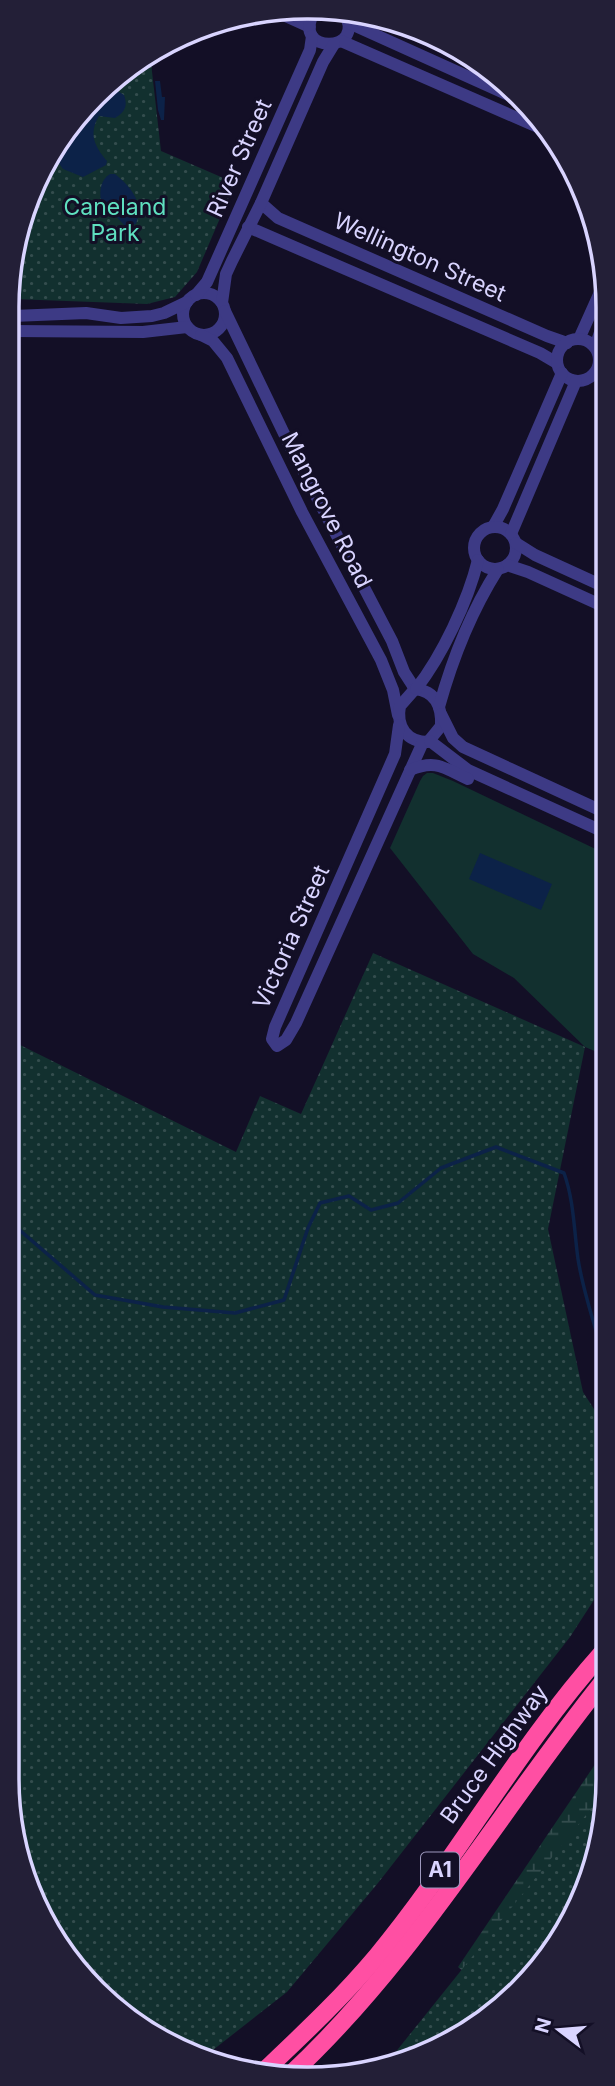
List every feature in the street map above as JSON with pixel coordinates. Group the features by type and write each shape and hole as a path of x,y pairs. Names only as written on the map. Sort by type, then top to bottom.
{"highway":[{"name":"Bruce Highway","path":"272,2064 322,2017 378,1955 523,1754 596,1659"},
{"name":"Bruce Highway","path":"298,2066 360,2004 408,1945 556,1740 596,1691"}],"street":[{"name":"River Street","path":"191,299 207,282 310,50 313,19"},
{"path":"291,20 311,31 322,44 338,43 529,124"},
{"name":"River Street","path":"223,307 226,274 261,203 323,62 345,36 346,22"},
{"path":"365,25 493,87"},
{"name":"Wellington Street","path":"261,203 278,218 547,336 573,341"},
{"name":"Wellington Street","path":"248,227 540,353 559,368"},
{"path":"19,316 86,313 121,318 152,316 191,299 213,295 223,307 225,318 219,329 208,335 201,335 187,327 159,332 19,331"},
{"path":"187,327 183,315 191,299"},
{"path":"493,527 503,509 559,368 559,352 573,341 596,300"},
{"name":"Mangrove Road","path":"223,307 289,444 415,689"},
{"name":"Mangrove Road","path":"201,335 214,341 227,358 302,512 381,660 393,690 399,720"},
{"path":"573,341 596,353"},
{"path":"559,368 576,382 596,379"},
{"path":"427,741 441,726 440,710 451,669 487,585 515,556 513,539 576,382"},
{"path":"596,583 535,555 503,528 486,529 477,538 475,550 478,559 486,567 528,572 596,603"},
{"path":"478,559 470,588 437,659 415,689 403,700 399,720 405,734 427,741 464,768 596,828"},
{"path":"415,689 430,694 437,700 453,738 463,747 596,808"},
{"name":"Victoria Street","path":"399,720 395,754 275,1027 272,1039 277,1046 286,1041 296,1023 410,771 427,741"},
{"path":"410,771 425,764 433,764 481,785 512,791"}],"green space":[{"name":"Caneland Park","path":"151,65 161,151 235,183 197,272 175,297 147,304 19,299 29,233 41,197 58,163 91,117 117,91"},
{"path":"433,773 453,781 596,849 596,1052 585,1047 514,978 473,954 390,848 423,776"},
{"path":"373,953 585,1047 548,1229 583,1392 596,1412 596,1597 570,1637 378,1883 287,1992 213,2050 180,2037 147,2018 117,1995 91,1969 68,1939 49,1906 41,1889 25,1835 19,1778 19,1044 236,1152 260,1096 301,1114"},
{"path":"596,1763 593,1816 586,1853 574,1889 547,1939 524,1969 495,1997 458,1967"},
{"path":"594,1805 586,1853 574,1889 547,1939 524,1969 498,1995 468,2018 435,2037 395,2053"}],"water":[{"path":"155,81 160,81 162,97 165,97 164,120 161,120 158,110"},
{"path":"117,91 124,95 125,108 121,113 115,118 99,116 94,129 94,140 107,161 106,165 83,177 63,169 58,163 91,117"},
{"path":"110,174 115,174 131,190 137,202 136,224 125,226 101,200 101,186"},
{"path":"480,853 552,884 541,910 469,879"}],"waterway":[{"path":"19,1230 95,1295 163,1307 235,1313 284,1300 308,1228 320,1203 349,1196 371,1210 398,1203 441,1168 496,1147 564,1173 572,1205 580,1271 596,1330"}]}
